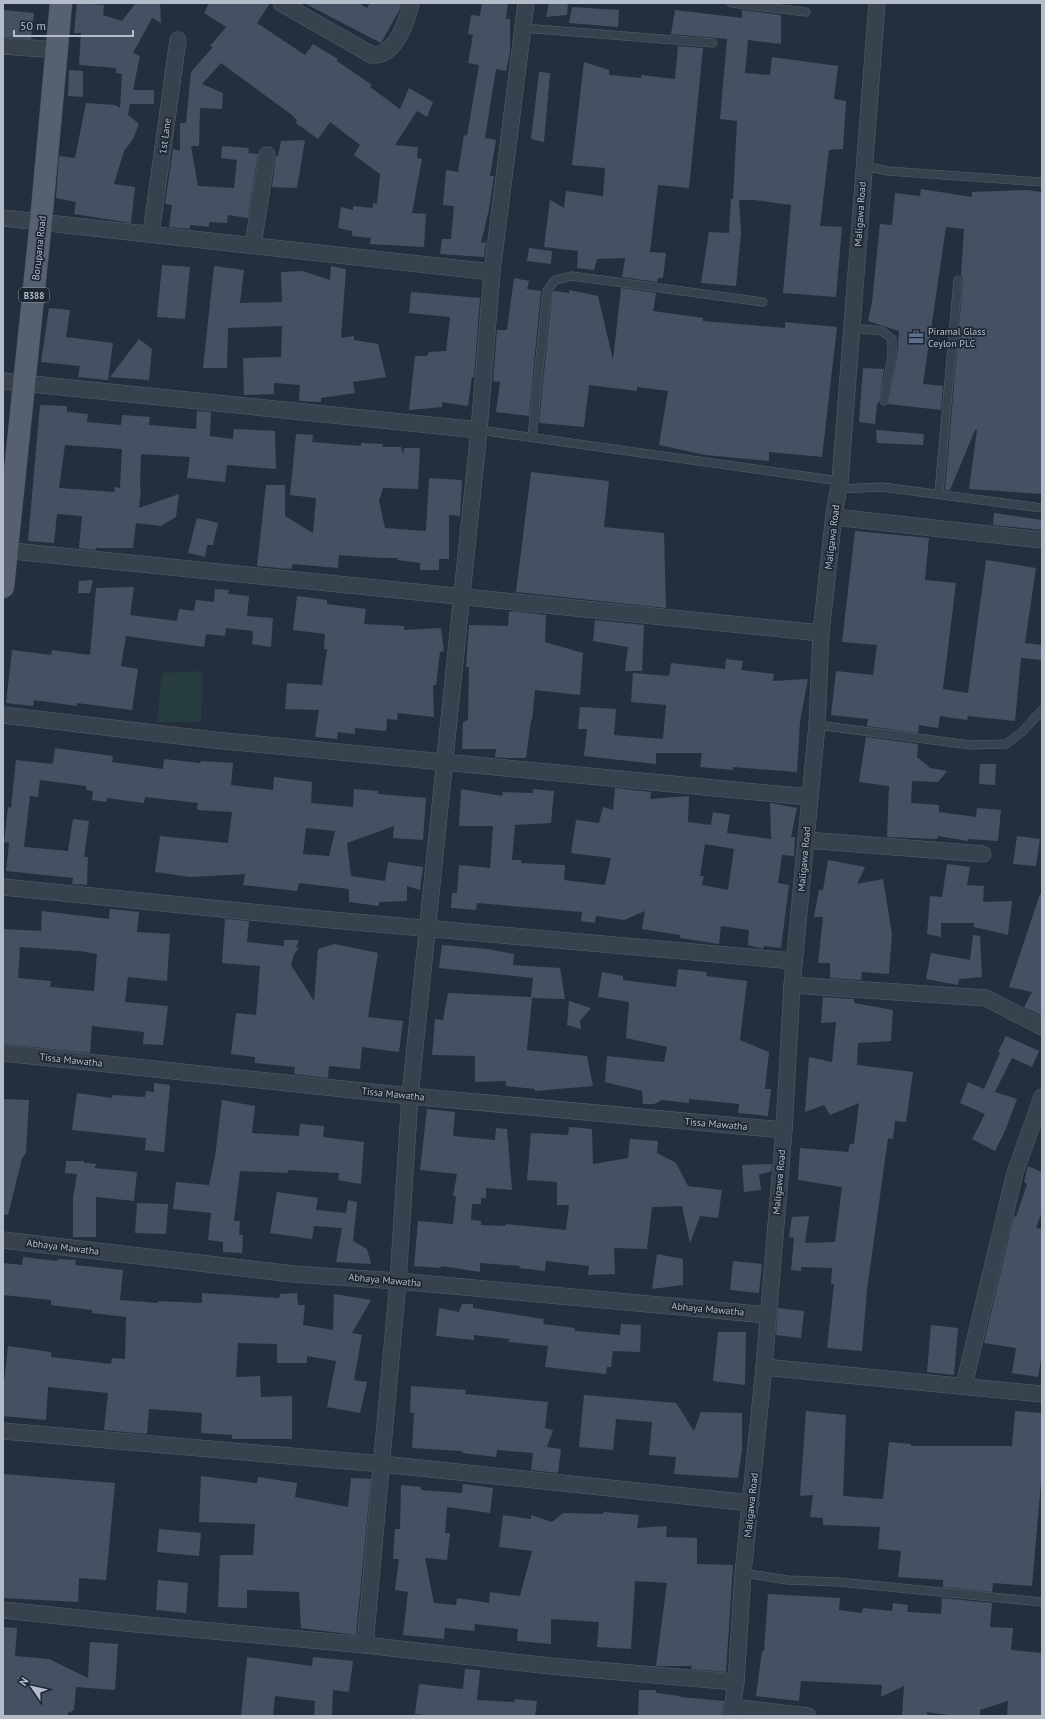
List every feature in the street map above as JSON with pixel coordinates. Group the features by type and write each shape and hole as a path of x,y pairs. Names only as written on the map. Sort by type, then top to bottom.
{"main road":[{"name":"Borupana Road","path":"3,587 5,550 25,383 58,50 61,3"}],"street":[{"path":"281,3 372,55 379,56 385,53 402,29 411,3"},
{"path":"365,1645 398,1281 410,1096 426,928 480,430 492,272 526,3"},
{"name":"Maligawa Road","path":"732,1712 736,1682 743,1573 764,1367 784,1130 792,985 816,725 821,633 834,517 840,485 877,3"},
{"name":"1st Lane","path":"151,233 178,40"},
{"path":"3,46 58,50"},
{"path":"253,245 267,155"},
{"path":"3,218 151,233 492,272"},
{"path":"3,381 480,430"},
{"path":"834,517 1042,540"},
{"path":"5,550 461,598 821,633"},
{"path":"3,715 214,740 809,797"},
{"path":"806,840 983,854"},
{"path":"3,886 426,928 794,961"},
{"path":"792,985 986,998 1042,1027"},
{"name":"Tissa Mawatha","path":"3,1053 410,1096 784,1130"},
{"path":"964,1385 1015,1173 1042,1097"},
{"name":"Abhaya Mawatha","path":"3,1240 293,1274 398,1281 768,1315"},
{"path":"764,1367 964,1385 1042,1394"},
{"path":"3,1431 382,1464 751,1503"},
{"path":"3,1610 365,1645 550,1666 736,1682"},
{"path":"732,1712 808,1716"}],"lane":[{"path":"731,3 806,12"},
{"path":"523,28 713,43"},
{"path":"864,166 888,171 1042,182"},
{"path":"532,437 546,291 555,280 572,276 763,302"},
{"path":"939,493 958,280"},
{"path":"853,328 882,331 892,339 892,356 884,401"},
{"path":"480,430 840,485 882,487 939,493 1042,508"},
{"path":"816,725 971,745 1006,744 1023,731 1042,710"},
{"path":"743,1573 788,1580 839,1582 1042,1602"}],"green space":[{"path":"203,671 201,722 157,722 162,673"}],"building":[{"path":"77,3 104,5 103,15 122,21 136,3 160,3 161,23 152,18 133,53 140,56 133,90 154,90 154,104 130,104 128,115 139,124 133,139 124,151 114,184 135,187 131,223 74,214 76,202 56,198 59,156 75,158 86,103 115,105 120,108 122,74 116,73 116,68 79,65 81,33 74,33"},
{"path":"209,3 270,3 257,23 305,55 313,44 338,59 337,61 372,85 370,87 400,109 409,88 433,102 427,117 417,111 395,145 418,147 417,158 422,159 412,213 426,214 424,247 370,244 371,238 352,236 352,231 338,228 341,207 353,210 353,206 373,208 373,203 377,204 380,174 354,155 360,145 330,122 318,139 296,123 297,120 292,115 221,63 202,84 223,93 222,109 200,108 199,146 191,146 198,186 234,188 237,160 221,158 222,146 249,148 248,153 258,154 248,218 228,215 227,223 209,222 209,227 190,225 190,229 169,227 172,205 165,204 173,149 180,151 180,123 186,123 191,72 213,47 210,46 226,27 204,13"},
{"path":"304,3 358,3 367,8 370,3 401,3 400,9 381,43"},
{"path":"482,3 508,3 506,19 510,19 510,52 506,71 496,69 485,138 496,140 490,176 494,176 489,209 481,243 486,242 484,257 440,254 442,239 451,239 454,206 443,205 446,170 458,172 464,135 467,136 479,65 468,63 473,35 468,34 471,15 480,16"},
{"path":"549,3 568,3 567,15 546,17"},
{"path":"572,7 619,10 618,27 569,23"},
{"path":"3,10 34,13 31,39 3,37"},
{"path":"675,10 742,18 742,10 781,15 781,44 748,40 745,73 770,75 772,57 838,66 834,99 846,101 843,149 829,150 820,226 842,227 836,297 783,293 791,205 754,200 739,200 741,233 736,286 701,283 709,232 729,233 731,199 733,199 737,121 720,119 727,39 671,34"},
{"path":"678,46 703,48 689,188 658,185 650,252 666,253 663,278 658,278 657,282 622,277 625,258 597,259 594,270 577,268 578,251 544,247 550,200 564,208 566,191 603,196 605,168 572,165 584,62 609,70 609,75 641,78 641,75 675,79"},
{"path":"69,70 83,71 83,97 68,96"},
{"path":"539,72 550,73 544,142 531,139"},
{"path":"305,140 297,188 272,187 276,156 278,156 281,141"},
{"path":"921,189 972,197 972,192 1026,190 1042,192 1042,494 969,489 977,430 975,430 950,490 945,490 963,280 961,275 964,229 946,227 923,384 943,386 941,410 888,404 897,357 899,331 868,321 872,302 880,224 892,225 895,193 920,196"},
{"path":"529,248 552,251 551,264 527,261"},
{"path":"162,265 190,267 185,319 157,317"},
{"path":"214,266 244,270 240,303 282,302 281,272 302,271 330,280 331,266 346,269 341,338 354,336 354,340 378,344 386,377 353,382 355,393 321,398 321,402 299,401 300,385 274,383 274,394 244,395 243,358 281,357 282,326 228,328 227,368 203,368"},
{"path":"514,278 529,281 527,289 541,291 529,416 496,412 500,382 493,381 497,330 507,330"},
{"path":"621,288 656,293 653,311 703,318 703,321 785,328 785,322 837,327 822,457 769,452 769,461 706,455 659,445 668,391 637,387 637,391 589,385 584,427 539,423 552,293 554,291 569,293 569,290 598,296 613,360"},
{"path":"411,292 480,298 474,377 472,377 468,406 442,402 442,407 409,410 415,356 427,356 429,352 446,351 450,317 409,313"},
{"path":"49,308 70,310 66,337 113,343 108,380 78,377 80,366 41,362"},
{"path":"139,339 152,349 149,380 110,377"},
{"path":"863,368 884,369 879,403 877,403 875,424 859,422"},
{"path":"40,405 67,406 67,412 88,414 87,422 121,425 122,415 150,417 149,425 196,429 197,411 211,412 210,436 233,439 234,429 275,431 276,469 227,465 225,482 187,478 190,457 141,454 141,489 139,508 179,494 176,517 161,526 136,523 133,548 96,548 96,550 79,548 82,516 57,514 54,543 28,541","holes":["65,445 122,449 120,488 115,487 114,492 59,488"]},
{"path":"876,430 924,434 923,445 877,443"},
{"path":"296,434 313,435 312,442 361,446 361,443 383,444 382,447 401,447 403,455 404,448 420,448 418,489 383,488 379,501 385,528 426,531 429,478 462,480 460,516 449,515 449,559 439,559 439,570 420,570 420,563 397,560 398,558 339,555 338,568 293,564 291,569 257,566 266,485 285,485 285,516 313,533 316,498 290,495"},
{"path":"531,472 609,481 604,527 664,533 666,608 516,592"},
{"path":"994,513 1042,520 1042,530 993,525"},
{"path":"197,518 218,523 213,545 207,545 205,557 188,553"},
{"path":"855,531 929,538 925,580 956,583 943,689 968,693 986,560 1036,568 1025,643 1042,645 1042,660 1021,658 1015,721 968,716 967,720 940,716 938,728 919,725 918,733 867,726 868,719 831,715 836,671 873,675 877,645 842,642"},
{"path":"93,580 90,593 78,593 79,581"},
{"path":"134,587 130,615 177,621 179,609 194,611 196,600 214,602 215,589 229,590 228,594 249,596 247,616 273,618 271,647 252,644 253,631 226,628 225,636 206,634 204,647 126,636 121,666 138,669 132,710 77,703 77,706 34,700 33,706 6,703 12,650 51,655 52,650 90,655 96,588"},
{"path":"297,596 327,600 327,604 366,609 364,624 404,626 404,630 441,628 444,651 440,652 436,685 433,685 434,717 398,713 397,720 387,719 386,731 355,728 355,734 338,732 337,739 315,737 319,710 285,709 287,683 322,685 327,649 324,649 325,634 293,630"},
{"path":"514,611 546,615 545,642 583,653 580,695 535,690 526,758 495,757 496,749 462,749 463,722 468,720 469,667 466,667 469,625 508,626 509,612"},
{"path":"595,620 644,625 642,671 625,671 628,647 593,641"},
{"path":"726,659 743,661 741,670 774,674 773,681 808,679 800,721 797,772 733,767 733,770 700,767 702,753 656,753 656,764 584,756 587,729 578,729 580,707 616,709 614,735 663,739 666,705 631,702 633,673 669,676 671,663 725,669"},
{"path":"866,737 918,744 917,757 930,768 947,771 938,782 912,781 911,803 939,805 939,812 976,817 977,808 1001,810 998,841 968,839 968,841 938,836 937,839 887,837 889,786 859,782"},
{"path":"55,748 113,756 112,762 163,769 164,759 200,763 201,761 233,763 231,785 273,790 274,777 312,782 311,803 353,807 354,789 378,791 378,794 426,798 423,840 393,838 394,826 347,843 351,876 385,881 388,862 423,867 420,890 407,886 407,901 379,902 379,906 349,902 349,889 299,883 297,891 243,885 245,874 191,877 155,872 160,836 228,843 232,812 197,810 198,803 145,797 144,803 107,798 106,802 92,800 93,791 86,790 86,786 40,780 38,797 30,796 24,847 68,851 73,819 89,821 84,857 88,857 87,885 72,884 73,878 6,871 9,843 4,842 8,807 11,808 16,760 53,764","holes":["306,828 335,831 329,856 303,854"]},
{"path":"980,764 996,764 995,785 979,784"},
{"path":"615,788 651,792 650,799 689,796 688,822 711,825 713,812 730,815 727,833 771,839 770,803 797,808 791,837 795,837 794,856 782,855 778,883 789,885 781,948 764,946 763,949 748,945 749,930 721,926 719,944 680,938 680,935 642,929 645,911 624,920 596,916 595,923 581,921 582,912 477,903 476,910 451,908 452,893 457,893 459,865 490,868 493,826 459,826 461,789 502,796 503,792 533,793 533,789 554,791 551,823 515,825 512,860 521,860 521,863 565,865 564,880 605,885 611,858 571,853 576,820 599,823 603,807 613,810","holes":["705,844 734,849 728,890 702,885 704,876 700,876"]},
{"path":"1017,836 1040,839 1036,866 1013,864"},
{"path":"828,860 865,867 857,884 883,879 892,934 889,974 862,972 861,980 830,978 830,963 818,963 823,917 814,917 819,890 823,890"},
{"path":"947,864 970,867 967,885 984,886 983,902 1012,901 1008,935 974,927 974,923 941,923 941,937 927,934 930,896 942,897"},
{"path":"1040,894 1042,895 1042,1016 1024,1007 1032,992 1009,987"},
{"path":"110,909 139,912 137,932 170,934 167,981 128,977 125,1002 168,1006 163,1045 143,1044 144,1032 92,1026 90,1053 3,1044 3,929 41,931 42,911 109,919","holes":["20,947 80,951 97,954 94,991 50,987 51,981 18,978"]},
{"path":"225,919 249,921 247,942 284,946 284,940 299,940 296,948 299,948 294,954 291,965 314,1001 318,949 334,944 378,953 368,1017 403,1021 399,1052 362,1047 360,1069 329,1066 328,1078 294,1074 295,1067 255,1063 255,1057 231,1054 236,1013 256,1015 260,966 222,963"},
{"path":"973,935 980,936 982,977 959,979 958,985 926,979 931,953 970,960"},
{"path":"442,945 487,949 514,954 513,965 560,968 565,999 532,998 527,1050 587,1056 593,1086 535,1091 535,1089 506,1086 506,1081 475,1082 475,1056 432,1055 435,1019 443,1020 448,993 531,997 533,978 439,968"},
{"path":"678,969 707,972 706,976 747,981 740,1040 769,1052 765,1089 771,1089 768,1116 738,1113 739,1104 689,1099 689,1103 662,1100 654,1104 643,1104 642,1091 605,1082 607,1056 664,1062 667,1047 626,1038 629,1002 598,997 602,972 623,976 623,980 676,987"},
{"path":"823,997 854,999 854,1003 893,1010 891,1041 858,1043 857,1065 913,1072 906,1122 895,1121 893,1139 888,1138 867,1290 862,1351 827,1348 834,1284 831,1284 832,1268 801,1267 801,1271 791,1270 794,1238 789,1237 792,1217 809,1216 805,1243 835,1242 842,1187 798,1180 800,1148 848,1152 850,1144 854,1144 859,1103 830,1115 824,1105 805,1112 809,1057 832,1062 836,1022 821,1023"},
{"path":"569,1001 591,1008 580,1021 581,1029 567,1025"},
{"path":"1006,1036 1039,1051 1032,1067 1012,1058 995,1092 1017,1099 1005,1131 995,1151 972,1139 985,1114 960,1103 968,1082 984,1089 1000,1053 998,1052"},
{"path":"154,1083 170,1085 164,1152 145,1150 146,1138 72,1130 77,1093 112,1098 112,1095 145,1097 146,1091 154,1092"},
{"path":"4,1099 29,1100 26,1153 22,1158 8,1215 3,1214"},
{"path":"222,1100 255,1106 252,1133 299,1136 300,1124 324,1126 323,1137 364,1142 361,1184 338,1180 339,1173 288,1170 288,1173 240,1171 234,1221 240,1221 239,1235 243,1235 242,1253 223,1252 223,1242 208,1240 211,1213 173,1209 176,1182 209,1185 215,1157"},
{"path":"427,1109 455,1112 453,1136 495,1140 496,1128 507,1129 512,1190 486,1188 486,1198 481,1198 481,1204 472,1204 471,1220 481,1221 481,1225 505,1226 506,1224 566,1230 569,1205 557,1205 557,1182 527,1180 531,1133 568,1135 569,1127 592,1129 593,1164 628,1158 630,1139 658,1141 657,1153 676,1163 688,1186 722,1190 718,1218 700,1216 690,1243 682,1206 652,1207 647,1249 614,1248 615,1274 588,1275 589,1266 546,1261 545,1271 519,1268 520,1266 480,1263 480,1272 441,1266 440,1268 414,1266 418,1221 453,1224 456,1196 453,1196 457,1174 420,1170"},
{"path":"66,1161 84,1161 84,1163 97,1164 94,1168 137,1172 134,1201 96,1197 96,1237 73,1237 73,1198 77,1174 65,1173"},
{"path":"772,1164 771,1171 759,1175 761,1190 744,1192 742,1165"},
{"path":"1028,1166 1042,1172 1042,1211 1036,1228 1042,1229 1042,1353 1038,1377 1012,1373 1016,1348 984,1343 1014,1216 1016,1217 1027,1184 1024,1182"},
{"path":"277,1192 318,1198 316,1210 346,1213 348,1200 357,1202 353,1241 367,1249 371,1264 336,1262 342,1228 314,1226 312,1239 270,1233"},
{"path":"137,1203 168,1204 166,1234 135,1233"},
{"path":"657,1254 683,1259 683,1285 652,1289"},
{"path":"23,1257 57,1261 58,1259 76,1260 75,1265 123,1270 120,1300 158,1303 158,1301 202,1303 202,1293 279,1298 280,1294 297,1293 298,1305 305,1305 303,1325 333,1330 334,1294 371,1300 352,1333 362,1335 354,1380 367,1382 360,1413 327,1407 336,1361 307,1356 307,1363 277,1363 277,1344 238,1343 236,1377 260,1376 261,1397 292,1396 292,1439 232,1439 232,1435 201,1433 202,1413 149,1409 147,1434 104,1430 108,1393 48,1387 46,1420 3,1416 3,1392 8,1346 51,1352 51,1357 111,1364 112,1358 125,1359 126,1317 92,1313 92,1310 51,1305 51,1300 3,1295 3,1263 22,1265"},
{"path":"733,1261 762,1264 759,1293 730,1290"},
{"path":"462,1304 473,1304 473,1308 544,1319 543,1324 575,1328 575,1331 620,1335 621,1324 641,1325 640,1352 613,1351 611,1367 607,1367 606,1374 545,1367 548,1346 509,1342 509,1339 474,1335 474,1340 436,1336 439,1308 459,1312"},
{"path":"778,1308 804,1311 801,1338 776,1335"},
{"path":"931,1325 958,1328 954,1375 927,1372"},
{"path":"718,1332 746,1332 745,1385 713,1381"},
{"path":"411,1386 466,1390 465,1394 548,1402 545,1428 553,1430 547,1447 561,1449 558,1473 531,1470 533,1453 497,1450 496,1457 462,1453 462,1451 412,1448 414,1413 410,1413"},
{"path":"584,1395 676,1403 694,1431 701,1412 742,1413 742,1449 738,1478 674,1474 676,1457 649,1455 652,1422 616,1419 613,1450 579,1447"},
{"path":"806,1411 846,1415 843,1496 883,1499 889,1442 911,1444 911,1446 1012,1446 1015,1411 1042,1413 1042,1471 1032,1586 993,1583 992,1592 943,1587 943,1580 898,1577 901,1551 878,1549 880,1527 823,1525 823,1518 810,1517 813,1495 800,1496"},
{"path":"3,1474 115,1483 106,1580 79,1578 78,1602 3,1598"},
{"path":"201,1476 257,1483 258,1477 297,1483 295,1497 348,1507 351,1478 371,1479 356,1635 301,1628 299,1592 247,1590 247,1608 218,1607 220,1555 253,1555 255,1524 199,1522"},
{"path":"463,1484 493,1488 490,1513 447,1507 445,1533 450,1533 447,1560 425,1558 434,1603 456,1605 457,1598 489,1603 490,1592 520,1596 532,1551 499,1547 503,1515 531,1519 531,1515 552,1522 563,1513 603,1514 604,1512 639,1515 637,1528 667,1526 666,1537 697,1538 697,1564 733,1565 726,1672 691,1669 692,1666 656,1666 667,1583 635,1581 631,1649 597,1647 599,1622 551,1619 551,1644 517,1641 518,1629 475,1624 474,1631 445,1628 444,1639 403,1635 408,1592 395,1590 399,1559 393,1559 395,1529 400,1529 401,1485 421,1487 421,1490 462,1493"},
{"path":"159,1529 201,1533 199,1556 157,1552"},
{"path":"158,1580 188,1583 186,1613 156,1610"},
{"path":"768,1594 840,1598 839,1610 862,1613 863,1608 892,1611 893,1603 908,1605 907,1612 941,1614 942,1598 992,1603 990,1627 1013,1628 1011,1650 1042,1653 1042,1716 1007,1715 1008,1701 980,1710 980,1716 956,1716 927,1712 927,1716 902,1716 904,1686 881,1697 882,1685 801,1681 799,1701 756,1696 762,1651 764,1651"},
{"path":"3,1627 17,1628 15,1656 49,1659 88,1678 90,1642 118,1644 115,1690 76,1687 74,1710 68,1713 68,1716 3,1716"},
{"path":"247,1657 312,1666 313,1657 353,1661 349,1692 333,1690 332,1716 314,1716 315,1701 275,1696 273,1716 241,1716"},
{"path":"465,1669 480,1670 477,1700 514,1702 515,1699 537,1701 535,1716 436,1716 415,1714 419,1684 463,1689"},
{"path":"639,1690 656,1690 656,1693 680,1697 724,1701 722,1716 638,1716"}],"place":[{"name":"Piramal Glass Ceylon PLC","path":"916,337"}]}
